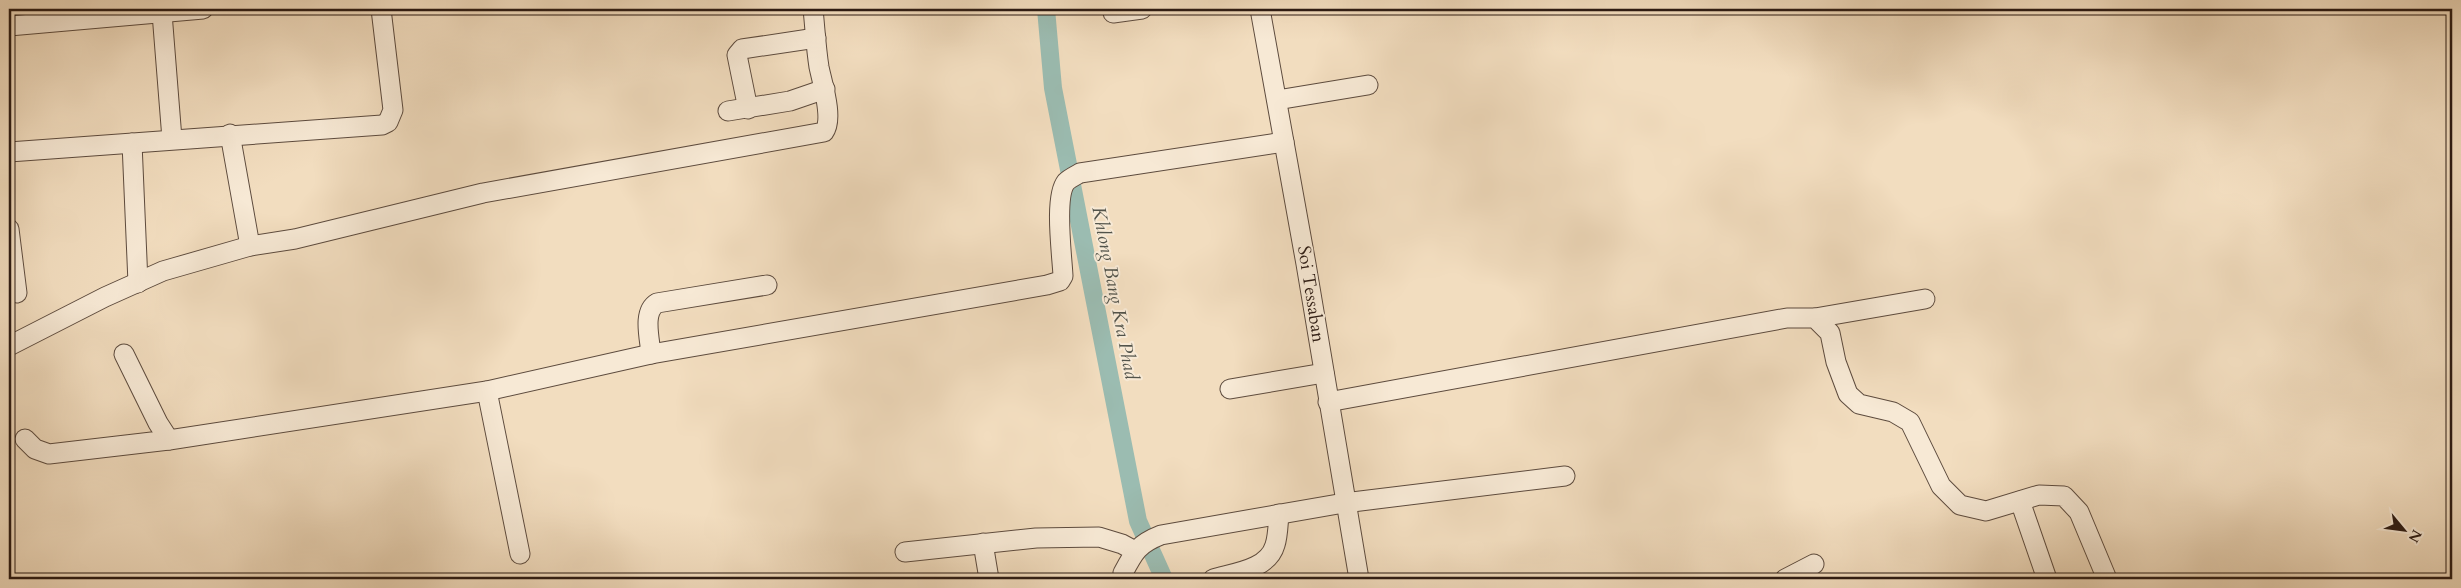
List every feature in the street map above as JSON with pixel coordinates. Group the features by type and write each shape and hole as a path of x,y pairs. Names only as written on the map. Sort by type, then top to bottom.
{"street":[{"path":"9,26 203,9"},
{"path":"9,152 230,134 382,125 388,122 393,110 381,9"},
{"path":"9,346 163,270 250,246 295,238 483,193 824,132 827,129 825,89 820,68 813,9"},
{"path":"1113,13 1142,9"},
{"name":"Soi Tessaban","path":"1260,9 1324,372 1344,503 1359,579"},
{"path":"162,13 172,140"},
{"path":"748,109 737,55 742,49 816,38"},
{"path":"1276,100 1368,85"},
{"path":"728,110 748,109 790,101 825,89"},
{"path":"230,134 250,246"},
{"path":"25,439 35,449 48,454 169,440 487,391 651,354 1038,287 1060,281 1063,276 1060,197 1073,178 1284,142"},
{"path":"132,143 138,283"},
{"path":"9,229 17,293"},
{"path":"651,354 648,315 651,308 657,303 767,286"},
{"path":"1328,402 1787,318 1815,318 1925,299"},
{"path":"1815,318 1830,333 1836,362 1848,394 1859,404 1893,412 1910,422 1941,486 1960,504 1986,511 2039,495 2064,496 2079,512 2107,579"},
{"path":"124,354 158,423 169,440"},
{"path":"1230,389 1324,372"},
{"path":"487,391 520,554"},
{"path":"1123,573 1139,547 1160,535 1344,503 1565,476"},
{"path":"2020,501 2047,579"},
{"path":"1213,579 1243,571 1264,561 1275,545 1279,514"},
{"path":"905,552 1036,538 1099,537 1139,547"},
{"path":"983,543 990,579"},
{"path":"1785,579 1814,564"}],"waterway":[{"name":"Khlong Bang Kra Phad","path":"1046,9 1053,88 1138,521 1164,579"}]}
